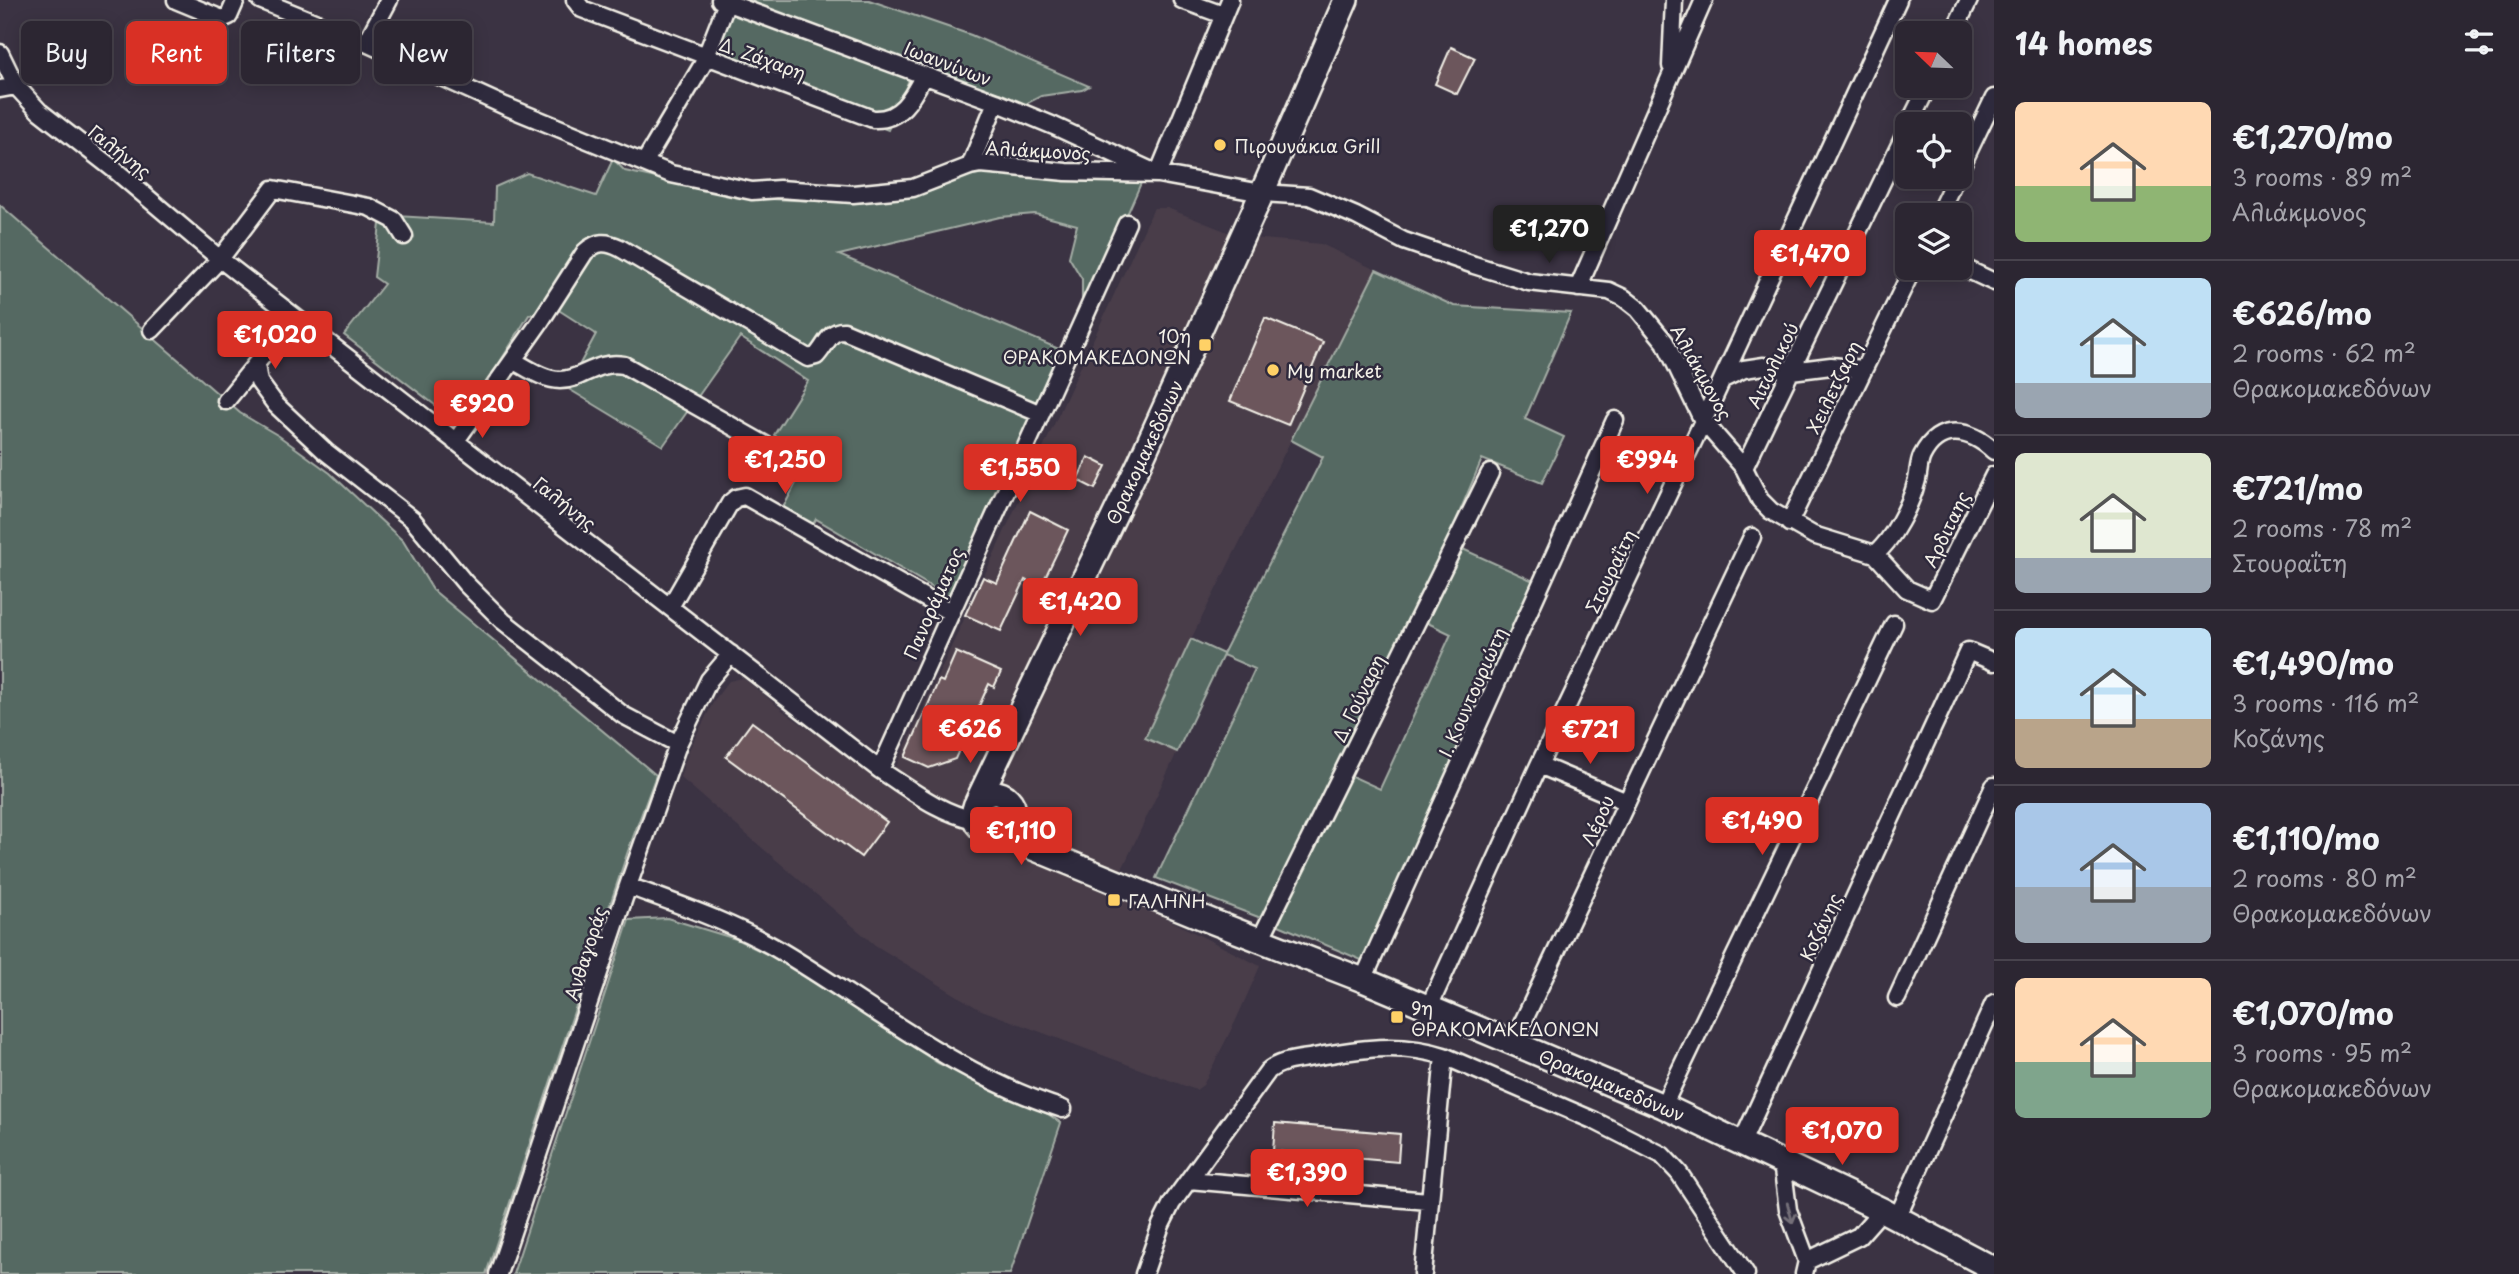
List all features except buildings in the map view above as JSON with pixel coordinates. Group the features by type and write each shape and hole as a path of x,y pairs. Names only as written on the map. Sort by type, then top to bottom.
{"main road":[{"name":"Θρακομακεδόνων","path":"1346,0 1262,193 1118,509 1003,747 982,818 1065,860 1429,1007 1742,1142 1994,1269"},
{"name":"Θρακομακεδόνων","path":"1003,747 1009,805 1033,835 1065,860"},
{"path":"993,793 1009,805 1013,819 1006,828 982,818 987,794 993,793"}],"street":[{"path":"176,0 222,19 229,16 236,0"},
{"name":"Αλιάκμονος","path":"260,0 671,174 752,191 779,189 853,194 913,188 970,166 998,164 1066,172 1158,174 1262,193 1309,196 1404,241 1529,282 1609,291 1639,309 1665,342 1703,421 1744,468 1760,500 1789,523 1814,535 1875,554"},
{"path":"366,43 389,0"},
{"name":"Δ. Ζάχαρη","path":"575,0 582,9 873,119 882,120 908,105 924,75"},
{"path":"1158,174 1227,8 1182,0"},
{"path":"1671,76 1674,0"},
{"path":"1578,288 1704,0"},
{"name":"Στουραΐτη","path":"1429,1007 1539,765 1723,379 1898,0"},
{"path":"1959,21 1969,0"},
{"path":"644,163 706,57 725,1"},
{"name":"Ιωαννίνων","path":"725,1 1054,125 1158,174"},
{"name":"Γαλήνης","path":"0,53 8,87 116,171 294,317 880,770 943,810 958,817 982,818"},
{"path":"1972,144 1994,98"},
{"path":"970,166 996,102"},
{"name":"Αιτωλικού","path":"1744,468 1895,153"},
{"path":"152,330 219,258 273,189 369,207 394,220 404,236"},
{"name":"Πανοράματος","path":"880,770 1127,223"},
{"path":"455,442 514,361 585,252 593,244 603,242 620,248 808,358 816,356 831,335 844,331 1041,414"},
{"path":"1972,272 1994,282"},
{"name":"Χειλετζαρη","path":"1789,523 1907,280"},
{"path":"226,401 294,317"},
{"path":"514,361 543,376 558,380 568,379 605,364 624,365 792,460"},
{"path":"256,365 260,382 276,405 326,452 412,519 465,583 503,621 623,715 678,744"},
{"path":"1723,379 1744,369 1764,366 1791,371 1831,366 1863,369"},
{"name":"Ι. Κουντουριώτη","path":"1363,980 1615,420"},
{"path":"1875,554 1890,538 1914,491 1921,457 1940,436 1951,431 1965,433 1980,439 1994,451"},
{"name":"Δ. Γούναρη","path":"1260,940 1490,473"},
{"name":"Αρδιταης","path":"1875,554 1907,589 1932,600 1994,475"},
{"path":"670,607 730,503 745,496 950,612"},
{"name":"Λέρου","path":"1513,1043 1752,537"},
{"path":"1663,1107 1894,624"},
{"name":"Κοζάνης","path":"1742,1142 1968,651 1994,662"},
{"name":"Ανθαγοράς","path":"498,1274 678,744 709,680 731,654"},
{"path":"1539,765 1627,802"},
{"path":"1897,998 1994,786"},
{"path":"628,886 701,913 762,940 946,1056 1018,1093 1063,1109"},
{"path":"1783,1162 1788,1210 1805,1268 1859,1236 1889,1214 1994,1003"},
{"path":"1144,1274 1166,1213 1274,1066 1367,1049 1414,1049 1444,1056 1595,1121 1662,1155 1679,1173 1746,1274"},
{"path":"1423,1274 1444,1056"},
{"path":"1189,1180 1428,1201"}],"shaded area":[{"path":"1154,208 1167,208 1240,237 1321,244 1376,270 1191,639 1145,737 1177,752 1110,890 1260,966 1203,1085 1196,1090 979,1009 875,945 680,777 688,752 715,699 729,681 743,678 787,714 888,784"}],"green space":[{"path":"733,0 869,0 971,35 1089,86 1082,90 1041,96 1022,106 916,63 888,130 710,61"},
{"path":"613,159 625,171 746,198 861,203 928,192 961,177 996,172 1037,178 1141,183 1082,317 1082,279 1069,257 1077,225 1035,214 1000,217 839,255 1066,352 949,597 816,519 808,534 778,517 810,457 774,435 808,381 740,337 663,446 567,388 596,334 557,309 529,315 461,425 344,335 384,284 374,277 381,215 494,222 495,187 527,173 596,196"},
{"path":"0,205 240,413 279,436 330,473 403,541 433,590 656,775 486,1274 0,1274"},
{"path":"1376,270 1454,306 1571,313 1525,419 1564,437 1542,483 1482,459 1447,542 1538,583 1366,962 1156,878 1255,669 1223,655 1177,752 1145,738 1191,639 1223,654 1323,457 1291,440","holes":["1415,617 1451,634 1380,789 1345,773"]},
{"path":"667,918 736,939 793,967 938,1063 1048,1114 1061,1123 1010,1274 513,1274 629,920"}],"place":[{"name":"Πιρουνάκια Grill","path":"1220,145"},
{"name":"10η ΘΡΑΚΟΜΑΚΕΔΟΝΩΝ","path":"1205,345"},
{"name":"My market","path":"1273,370"},
{"name":"ΓΑΛΗΝΗ","path":"1114,900"},
{"name":"9η ΘΡΑΚΟΜΑΚΕΔΟΝΩΝ","path":"1397,1017"}]}
